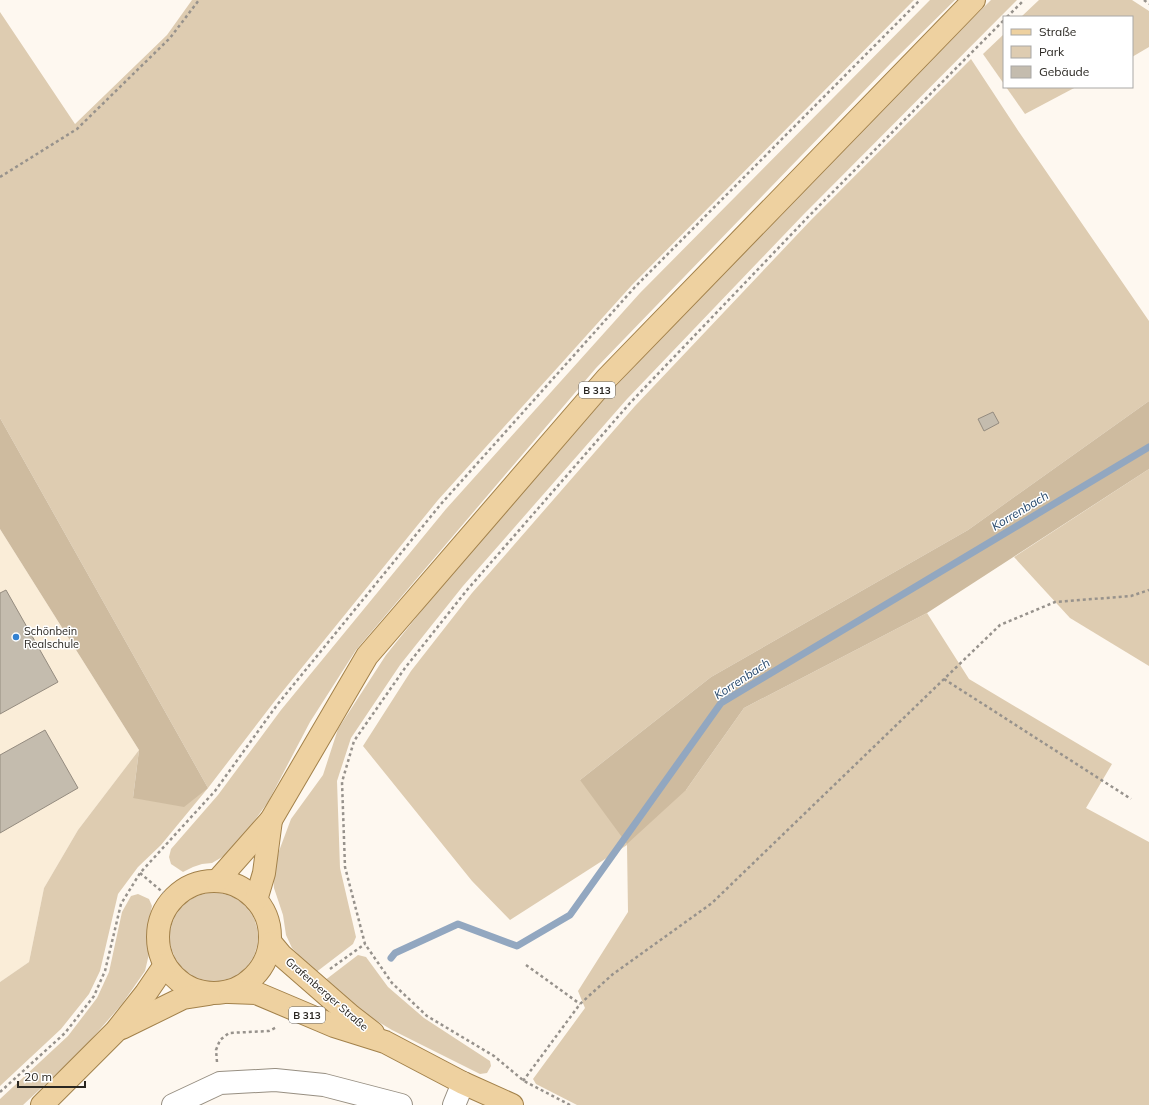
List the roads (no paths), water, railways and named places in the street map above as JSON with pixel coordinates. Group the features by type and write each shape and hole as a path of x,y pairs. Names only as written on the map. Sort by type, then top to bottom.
{"main road":[{"name":"B 313","path":"217,881 271,820 367,656 607,378 974,0"},
{"name":"B 313","path":"256,900 264,873 271,820"},
{"path":"116,1031 183,998 220,993 246,984 259,971 267,958 271,943 270,927 265,912 256,900 245,890 232,884 217,881 200,883 184,890 172,900 162,916 158,932 159,950 165,965 177,980 193,990 220,993"},
{"name":"Grafenberger Straße","path":"271,943 281,955 320,989 385,1042"},
{"path":"42,1105 116,1031 165,965"},
{"name":"Grafenberger Straße","path":"220,993 256,993 334,1026 385,1042 463,1083 512,1105"}],"street":[{"path":"173,1105 220,1082 274,1080 324,1085 401,1105"},
{"path":"454,1105 463,1083"}],"waterway":[{"name":"Korrenbach","path":"391,958 395,953 458,924 517,946 570,915 721,703 1149,447"}],"place":[{"name":"Schönbein Realschule","path":"16,637"}]}
